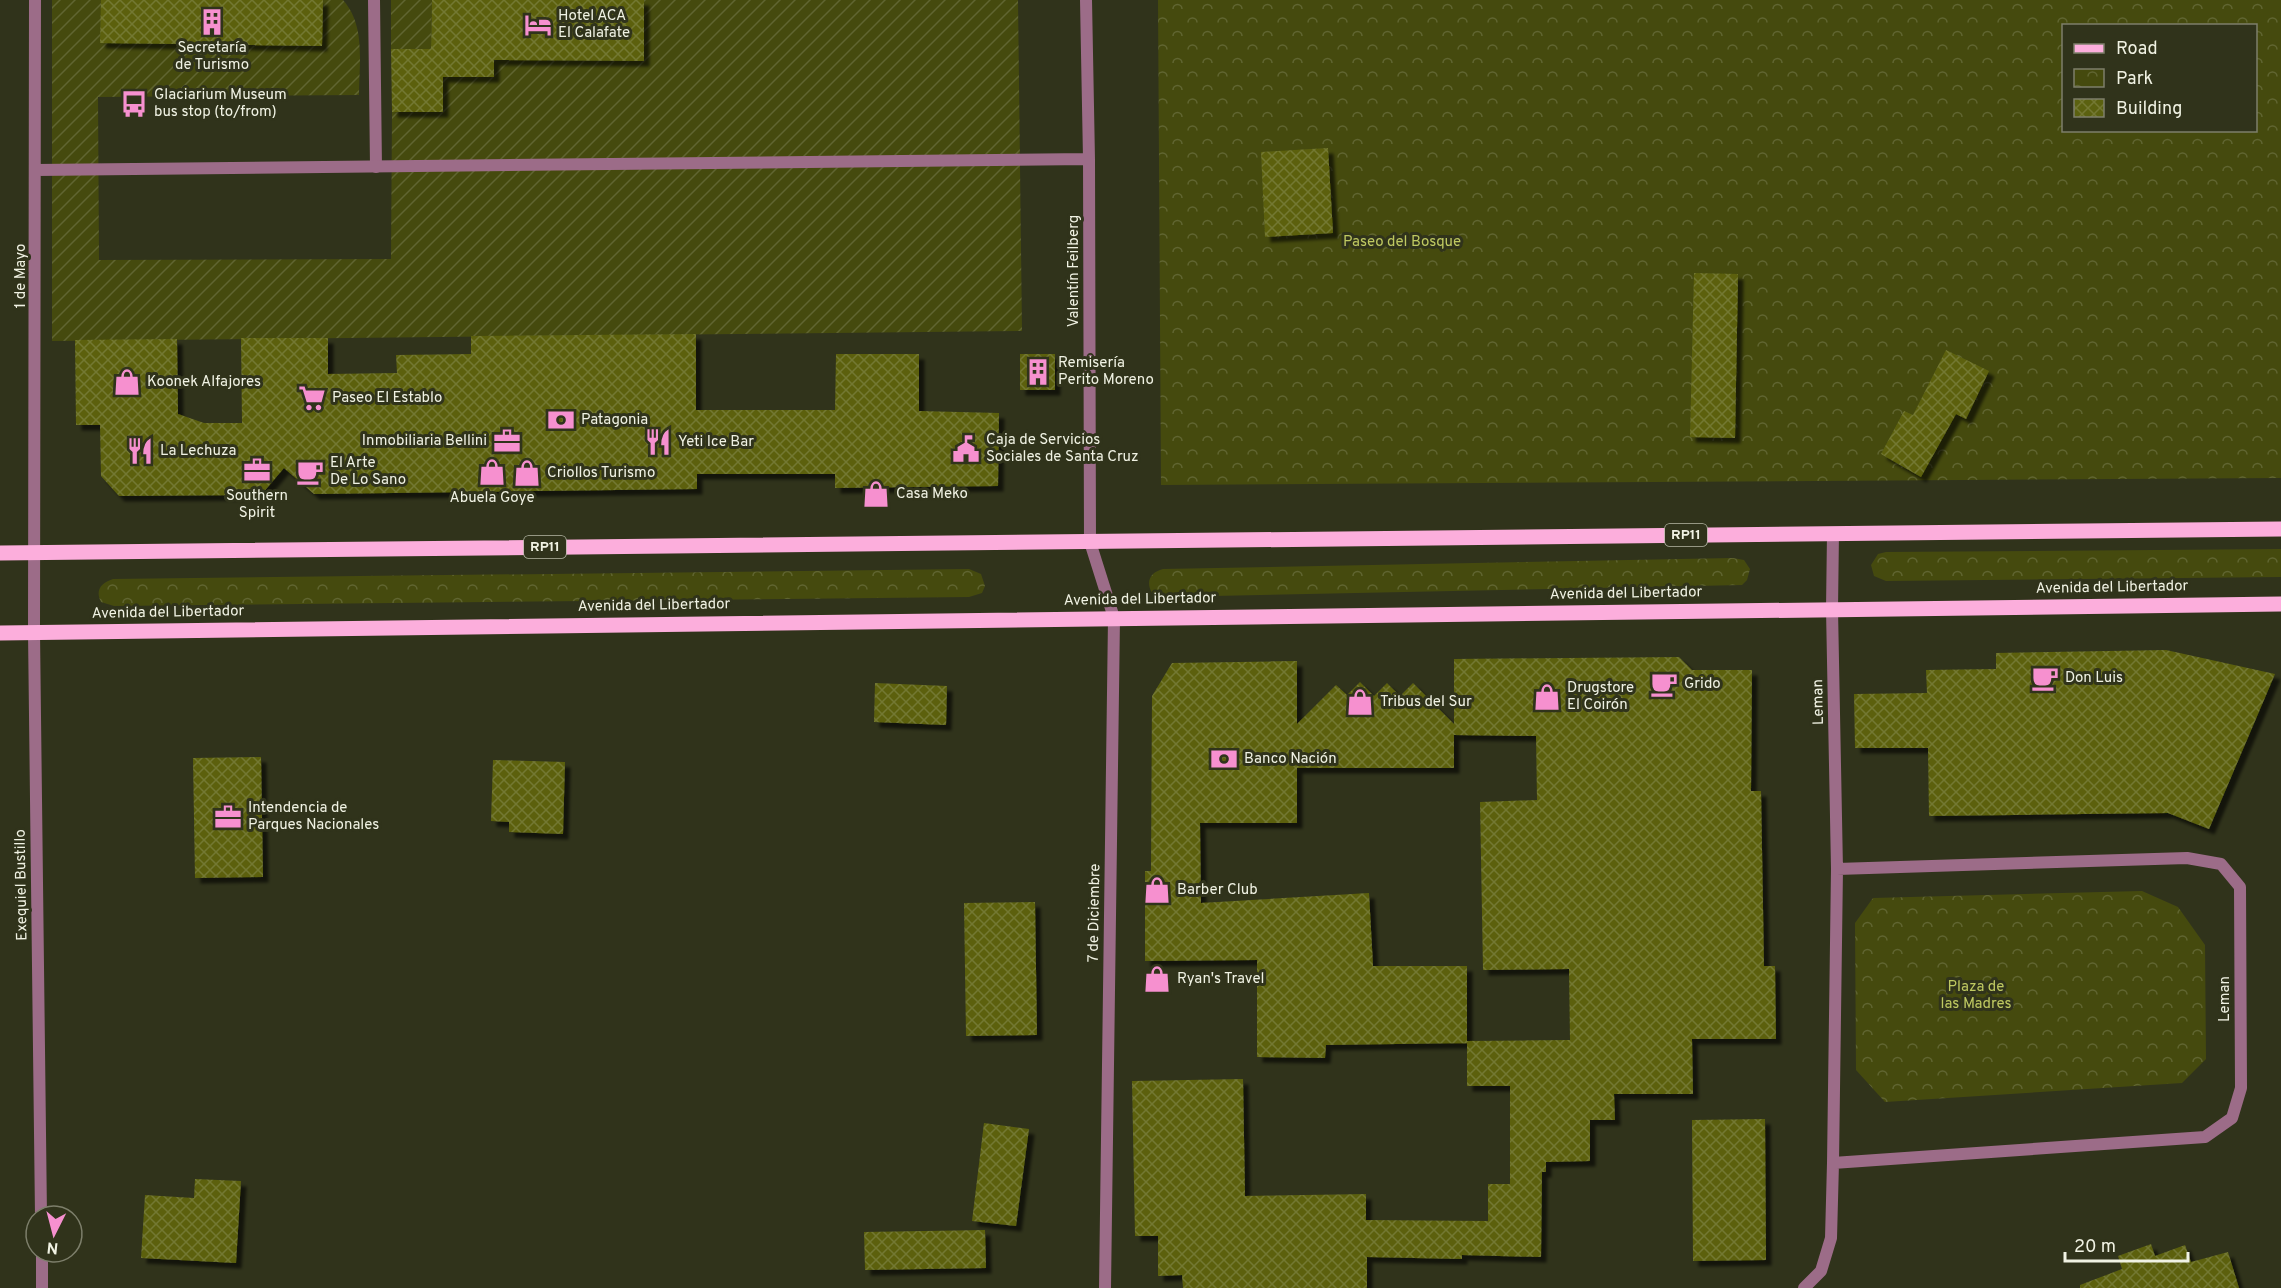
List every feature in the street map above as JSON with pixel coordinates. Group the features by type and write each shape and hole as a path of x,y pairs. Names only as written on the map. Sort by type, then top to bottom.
{"main road":[{"name":"RP11","path":"0,553 2281,529"},
{"name":"Avenida del Libertador","path":"0,633 2281,604"}],"street":[{"name":"1 de Mayo","path":"34,553 35,0"},
{"path":"374,0 376,166"},
{"name":"Valentín Feilberg","path":"1086,0 1089,159 1090,542"},
{"path":"36,170 1089,159"},
{"name":"Leman","path":"1804,1288 1821,1270 1831,1238 1837,869 1832,609 1833,533"},
{"name":"7 de Diciembre","path":"1090,542 1114,618 1105,1288"},
{"name":"Exequiel Bustillo","path":"34,553 41,1204"},
{"name":"Leman","path":"1833,1163 2205,1137 2232,1118 2241,1088 2240,887 2221,864 2187,858 1837,869"},
{"path":"42,1264 42,1288"}],"green space":[{"path":"52,0 343,0 355,21 358,33 360,45 359,95 98,97 99,260 391,259 392,112 443,112 443,77 493,77 494,60 644,61 644,0 1018,0 1022,331 52,341"},
{"path":"391,0 432,0 431,49 391,49"},
{"name":"Paseo del Bosque","path":"1158,0 2281,0 2281,478 1161,485"},
{"path":"2281,549 2281,577 1886,581 1874,576 1871,565 1878,554 1886,552"},
{"path":"1733,558 1744,560 1750,569 1747,580 1742,585 1164,597 1152,593 1149,585 1152,575 1163,569"},
{"path":"969,569 981,574 985,586 982,593 969,597 114,606 101,602 99,594 102,585 113,579"},
{"name":"Plaza de las Madres","path":"2142,891 2178,907 2205,945 2206,1059 2182,1083 1885,1102 1856,1070 1855,923 1873,898"}],"building":[{"name":"Secretaría de Turismo","path":"101,0 323,0 322,46 100,43"},
{"name":"Hotel ACA El Calafate","path":"432,0 644,0 644,61 494,60 494,77 443,77 443,112 392,112 391,49 431,49"},
{"path":"1328,148 1333,233 1265,237 1261,152"},
{"path":"1694,273 1738,274 1735,438 1690,437"},
{"path":"696,334 696,410 835,410 836,354 919,354 919,411 999,413 998,486 835,488 835,474 697,474 697,489 314,494 284,468 261,495 119,496 101,476 100,425 76,425 75,340 177,339 178,414 204,423 242,423 241,338 328,338 328,374 397,373 396,355 471,354 471,336"},
{"path":"1946,350 1989,371 1966,419 1956,414 1921,477 1881,454 1904,411 1913,415"},
{"name":"Remisería Perito Moreno","path":"1020,354 1055,354 1055,390 1020,390"},
{"path":"2166,650 2275,674 2209,829 2168,813 1929,816 1928,748 1855,748 1854,694 1927,693 1926,670 1996,669 1996,653"},
{"path":"1679,657 1692,670 1752,670 1751,791 1761,791 1764,966 1775,966 1776,1039 1692,1039 1693,1094 1614,1094 1615,1120 1590,1120 1590,1161 1546,1162 1546,1172 1542,1172 1541,1257 1462,1255 1462,1259 1367,1257 1367,1288 1183,1288 1182,1275 1158,1276 1158,1236 1135,1236 1132,1081 1243,1079 1245,1196 1366,1194 1366,1220 1488,1221 1488,1184 1510,1184 1510,1086 1467,1086 1467,1043 1326,1045 1325,1058 1257,1057 1257,960 1145,961 1145,871 1151,871 1152,696 1172,663 1297,661 1297,724 1336,685 1347,695 1360,682 1374,696 1387,683 1400,696 1413,683 1454,724 1454,659","holes":["1454,735 1536,736 1537,800 1480,802 1483,970 1569,969 1570,1040 1467,1041 1467,966 1373,966 1369,893 1201,903 1200,823 1297,823 1297,768 1454,768"]},
{"path":"875,683 947,686 946,725 874,722"},
{"name":"Intendencia de Parques Nacionales","path":"261,757 263,877 195,878 193,758"},
{"path":"493,760 565,762 563,834 509,832 509,822 491,821"},
{"path":"1035,902 1037,1035 966,1036 964,903"},
{"path":"1765,1119 1766,1260 1693,1261 1692,1120"},
{"path":"984,1123 1029,1129 1016,1226 972,1221"},
{"path":"195,1179 241,1181 236,1263 141,1258 145,1195 194,1198"},
{"path":"985,1230 986,1268 865,1270 864,1232"},
{"path":"2151,1244 2155,1256 2185,1245 2191,1262 2228,1252 2239,1288 2080,1288 2080,1285 2122,1269 2118,1256"}],"place":[{"name":"Secretaría de Turismo","path":"212,22"},
{"name":"Hotel ACA El Calafate","path":"538,25"},
{"name":"Glaciarium Museum bus stop (to/from)","path":"134,104"},
{"name":"Remisería Perito Moreno","path":"1038,372"},
{"name":"Koonek Alfajores","path":"127,382"},
{"name":"Paseo El Establo","path":"312,398"},
{"name":"Patagonia","path":"561,420"},
{"name":"Inmobiliaria Bellini","path":"507,441"},
{"name":"Yeti Ice Bar","path":"658,442"},
{"name":"Caja de Servicios Sociales de Santa Cruz","path":"966,449"},
{"name":"La Lechuza","path":"140,451"},
{"name":"Southern Spirit","path":"257,470"},
{"name":"El Arte De Lo Sano","path":"310,472"},
{"name":"Abuela Goye","path":"492,472"},
{"name":"Criollos Turismo","path":"527,473"},
{"name":"Casa Meko","path":"876,494"},
{"name":"Don Luis","path":"2045,678"},
{"name":"Grido","path":"1664,684"},
{"name":"Drugstore El Coirón","path":"1547,697"},
{"name":"Tribus del Sur","path":"1360,702"},
{"name":"Banco Nación","path":"1224,759"},
{"name":"Intendencia de Parques Nacionales","path":"228,817"},
{"name":"Barber Club","path":"1157,890"},
{"name":"Ryan's Travel","path":"1157,979"}]}
